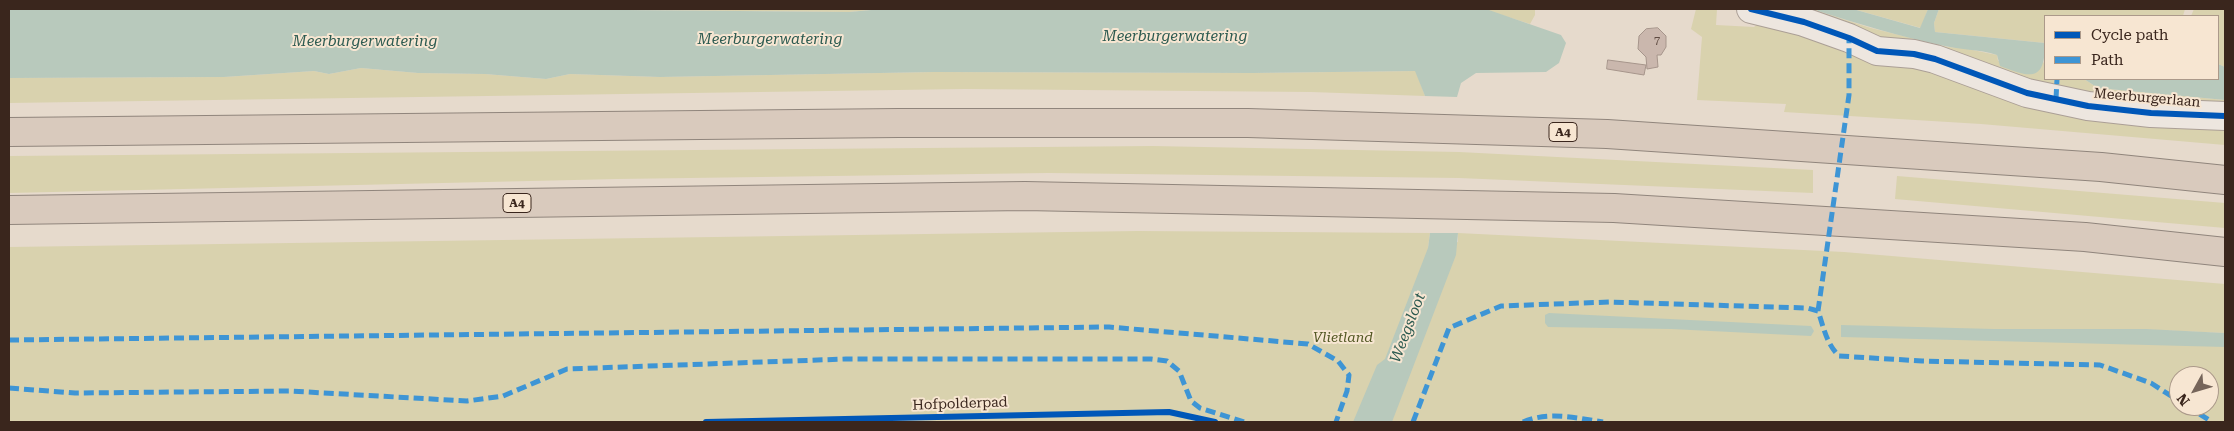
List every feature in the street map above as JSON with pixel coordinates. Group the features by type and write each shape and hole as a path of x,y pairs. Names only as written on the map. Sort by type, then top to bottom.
{"highway":[{"name":"A4","path":"9,132 898,123 1248,123 1607,134 2091,166 2225,180"},
{"name":"A4","path":"9,210 1035,197 1614,208 2085,238 2225,252"}],"street":[{"name":"Meerburgerlaan","path":"1751,9 1804,22 1877,50 1914,54 1935,59 2027,93 2088,106 2151,113 2225,116"}],"green space":[{"path":"515,9 882,9 849,12"},
{"path":"1483,9 1535,9 1535,15 1530,24"},
{"path":"1696,9 1717,9 1716,25 1754,27 1762,20 1874,54 2225,120 2225,145 1981,124 1784,112 1786,104 1697,100 1702,37 1691,29"},
{"path":"1808,9 1817,9 1818,11 1871,28 1948,47 1997,55 1998,61 2044,62 2044,80 2086,80 2098,88 2225,100 2225,113 2087,102 1807,19"},
{"path":"1853,9 1928,9 1921,28"},
{"path":"1939,9 2185,9 2183,15 2044,15 2044,43 1935,32 1934,23"},
{"path":"2194,9 2225,9 2225,67 2219,64 2219,15 2191,15"},
{"path":"361,68 418,73 485,74 546,79 570,74 660,77 934,72 1252,73 1416,71 1425,96 1311,92 965,89 9,103 9,78 224,77 314,71 329,74"},
{"path":"1153,146 1459,152 1813,170 1813,193 1459,178 1048,173 617,179 9,193 9,156"},
{"path":"1897,176 2225,203 2225,228 1895,199"},
{"name":"Vlietland","path":"1138,231 1430,233 1428,248 1458,242 1458,233 1844,252 2225,284 2225,333 2132,329 2225,335 2225,422 9,422 9,247"}],"water":[{"name":"Meerburgerwatering","path":"9,9 515,9 849,12 882,9 1486,9 1561,35 1566,43 1559,63 1546,72 1476,73 1461,83 1457,97 1425,96 1415,71 1252,73 934,72 660,77 570,74 546,79 485,74 418,73 361,68 329,74 314,71 224,77 9,78"},
{"path":"1817,9 1853,9 1920,28 1928,9 1939,9 1934,23 1935,32 2044,43 2044,56 2039,71 2034,74 2020,73 2000,66 1997,55 1947,47 1909,38 1818,11"},
{"path":"2219,64 2225,67 2225,100 2098,88 2086,80 2219,80"},
{"name":"Weegsloot","path":"1430,233 1458,233 1456,255 1392,422 1353,422 1377,365 1385,359 1428,248"},
{"path":"1549,313 1811,326 1814,331 1811,336 1671,329 1548,327 1545,323 1545,315"},
{"path":"1841,325 1994,329 2146,329 2225,333 2225,347 1841,337"}],"building":[{"path":"1658,28 1666,36 1666,47 1661,55 1657,55 1658,67 1647,69 1646,57 1638,49 1639,36 1646,29"},
{"path":"1608,60 1646,65 1644,75 1607,69"}],"marked path":[{"path":"1818,311 1849,95 1849,38"},
{"path":"2056,99 2057,80"},
{"path":"1413,422 1449,328 1501,306 1609,302 1807,308 1818,311 1828,341 1839,356 1922,361 2100,365 2151,383 2169,395"},
{"path":"9,340 1109,327 1308,344 1338,361 1349,375 1347,391 1336,422"},
{"path":"9,388 75,393 289,391 467,401 503,396 567,369 846,359 1151,359 1167,361 1179,371 1191,401 1200,408 1244,422"},
{"path":"1523,422 1552,416 1603,422"},
{"path":"2203,416 2212,422"}],"cycle path":[{"path":"1751,9 1804,22 1849,38 1877,51 1914,54 1935,59 2027,93 2088,106 2151,113 2225,116"},
{"name":"Hofpolderpad","path":"706,422 1169,412 1215,422"}]}
